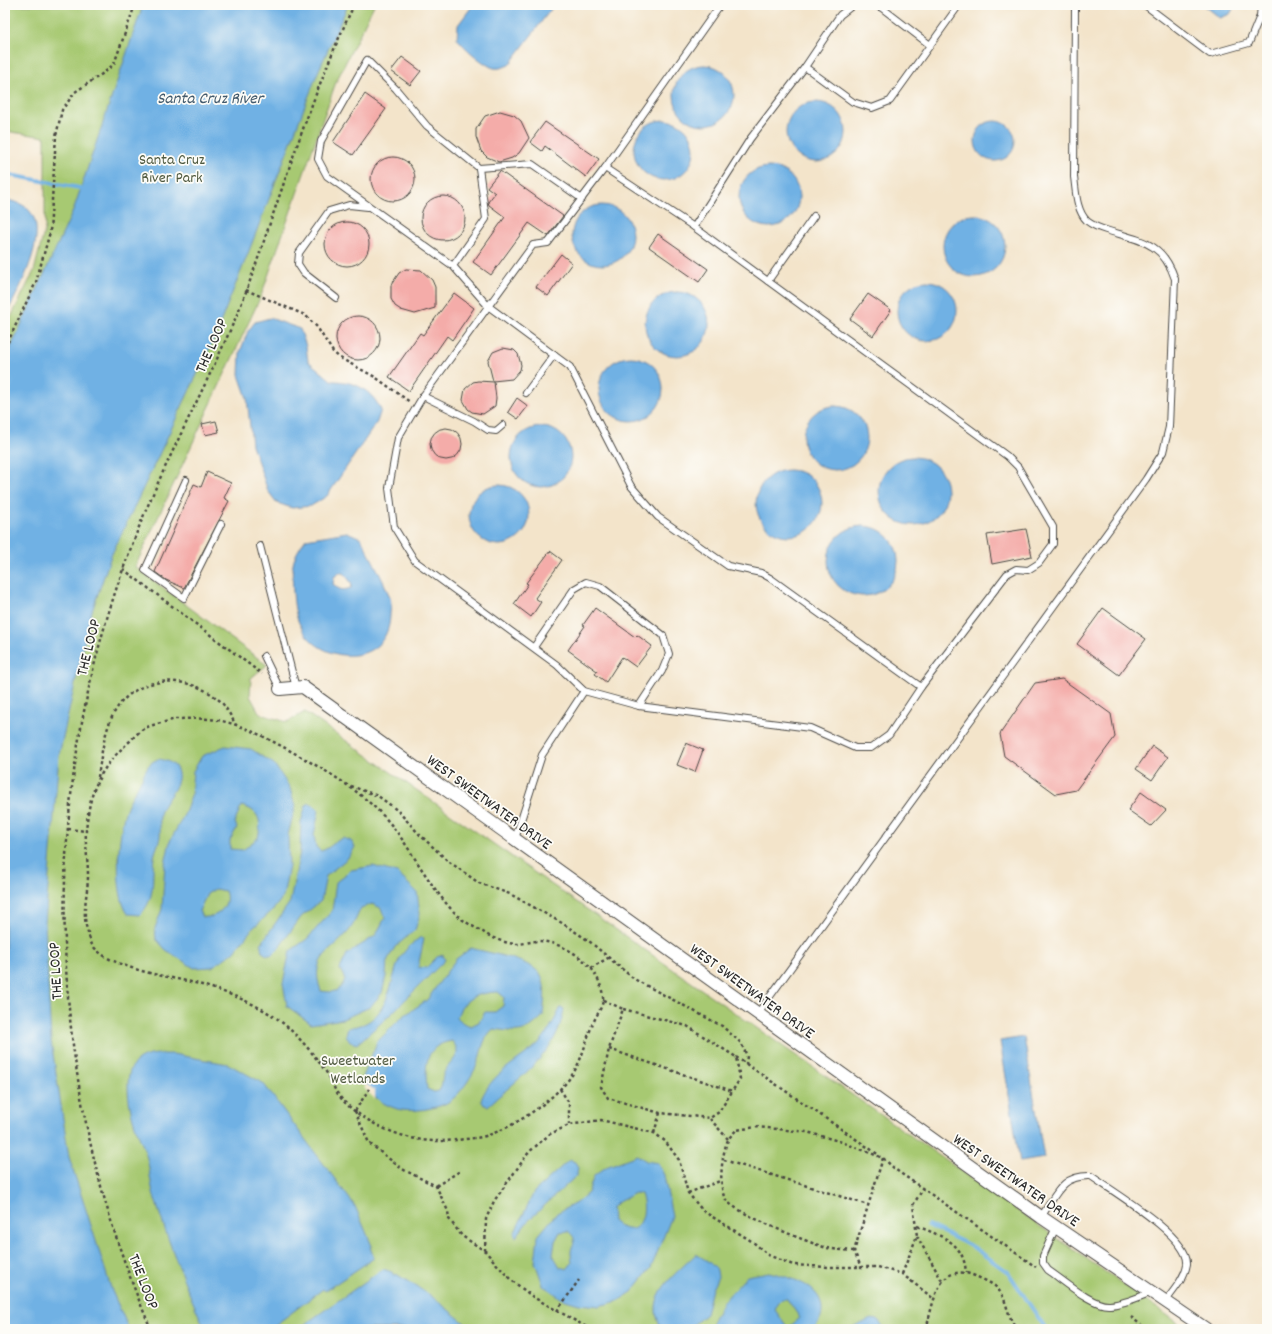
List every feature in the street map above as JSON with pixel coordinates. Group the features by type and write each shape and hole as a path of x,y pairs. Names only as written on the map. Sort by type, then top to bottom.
{"street":[{"name":"WEST SWEETWATER DRIVE","path":"280,689 303,687 1041,1217 1206,1329"}],"lane":[{"path":"606,168 694,227 1007,456 1018,467 1053,527 1053,544 1040,563 1028,570 1016,569 1007,574 921,687 889,736 871,748 855,748 810,728 639,706 584,691 557,665 534,647 415,561 394,526 389,488 398,438 416,407 533,245 548,243 606,168 720,5"},
{"path":"694,227 750,140 805,67 840,15 853,5"},
{"path":"874,5 882,8 930,45"},
{"path":"805,67 853,102 872,108 890,101 959,5"},
{"path":"758,1013 1146,480 1163,452 1169,427 1175,279 1170,265 1162,253 1143,241 1098,228 1086,220 1077,203 1074,177 1075,5"},
{"path":"1145,5 1210,54 1249,43 1260,16 1261,5"},
{"path":"582,199 532,164 479,168 427,126 396,89 367,60 321,141 318,159 327,176 369,208 453,266 488,306 570,367 631,486 658,517 728,566 761,573 770,578 921,687"},
{"path":"453,266 486,219 479,168"},
{"path":"336,298 304,273 298,264 299,253 329,211 349,204 369,208"},
{"path":"768,281 814,216"},
{"path":"526,393 554,355"},
{"path":"423,396 474,421 488,430 496,431 503,425"},
{"path":"186,480 145,570 184,598 222,524"},
{"path":"260,546 296,688"},
{"path":"534,647 574,589 586,582 600,586 663,635 668,654 662,671 639,706"},
{"path":"264,656 280,689"},
{"path":"515,839 542,755 584,691"},
{"path":"1041,1217 1066,1181 1078,1176 1091,1176 1166,1229 1183,1251 1187,1263 1184,1274 1165,1302"},
{"path":"1056,1227 1043,1256 1043,1263 1048,1270 1098,1304 1109,1305 1119,1303 1152,1292"}],"path":[{"path":"5,348 40,271 42,256 50,232 56,136 62,110 70,96 81,86 105,72 114,64 135,5"},
{"name":"THE LOOP","path":"151,1329 114,1232 95,1163 82,1108 70,1034 64,929 68,829 78,745 91,679 107,618 123,569 160,480 207,382 246,290 321,79 354,5"},
{"path":"246,290 305,315 317,327 333,352 340,358 376,377 416,407"},
{"path":"123,569 264,676"},
{"path":"98,778 111,759 143,728 175,719 217,720 237,726 276,743 348,786 377,809 459,916 486,935 515,944 535,941 554,944 572,951 591,968 598,980 603,1000 591,1026 585,1049 572,1074 560,1089 517,1123 495,1134 478,1138 418,1140 396,1134 373,1124 355,1111 336,1091 331,1080 311,1054 282,1021 266,1011 230,995 197,984 172,979 114,962 92,946 84,922 84,902 88,877 86,831 90,804 98,778 103,745 114,713 130,692 151,683 175,680 199,686 220,701 237,726"},
{"path":"348,786 378,796 397,810 420,835 448,861 479,883 510,894 562,923 589,941 634,979 722,1026 741,1043 747,1056 746,1064"},
{"path":"68,829 86,831"},
{"path":"591,968 608,958"},
{"path":"603,1000 623,1009 687,1026 736,1057 883,1158 1038,1269"},
{"path":"623,1009 609,1049 601,1087 608,1098 660,1113 710,1118 718,1112 740,1079 736,1057"},
{"path":"609,1049 732,1091"},
{"path":"355,1111 369,1089"},
{"path":"560,1089 569,1103 569,1125"},
{"path":"355,1111 369,1143 402,1169 436,1186 448,1210 449,1219 462,1236 484,1251 510,1280 533,1297 590,1329"},
{"path":"654,1133 660,1113"},
{"path":"710,1118 728,1139"},
{"path":"484,1251 486,1219 494,1201 529,1152 550,1134 569,1125 601,1120 654,1133 666,1141 679,1160 688,1193 702,1211 753,1242 768,1255 793,1265 878,1267 902,1274 934,1299"},
{"path":"854,1251 827,1248 795,1236 738,1209 726,1201 722,1192 720,1181 728,1139 736,1130 757,1127 808,1132 842,1142 883,1158"},
{"path":"861,1267 854,1251 883,1158"},
{"path":"724,1160 868,1205"},
{"path":"436,1186 460,1171"},
{"path":"688,1193 720,1181"},
{"path":"902,1274 917,1236 917,1226 913,1205 923,1188"},
{"path":"917,1226 957,1246 965,1261 966,1273"},
{"path":"917,1236 942,1281"},
{"path":"929,1329 927,1326 934,1299 942,1281 953,1273 966,1273 996,1287 1005,1300 1010,1320 1017,1329"},
{"path":"557,1311 579,1280"},
{"path":"1131,1317 1146,1329"}],"green space":[{"name":"Sweetwater Wetlands","path":"5,5 374,5 336,82 261,296 135,567 267,665 251,678 250,696 260,714 287,722 305,712 1187,1329 5,1329 5,329 34,271 45,228 45,137 5,131"}],"water":[{"name":"Santa Cruz River","path":"143,5 348,5 318,72 212,343 111,556 90,617 59,755 45,923 51,1041 69,1157 112,1291 129,1329 5,1329 5,360 73,211"},
{"path":"473,5 554,5 509,65 502,68 494,68 480,60 457,38 458,25"},
{"path":"1204,5 1235,5 1230,14 1220,18"},
{"path":"698,65 710,65 726,73 732,83 734,95 732,107 726,117 710,125 698,125 682,117 674,101 674,89 682,73"},
{"path":"810,102 822,102 833,107 841,115 846,126 844,144 833,157 822,162 810,162 799,157 791,149 786,138 786,126 791,115 799,107"},
{"path":"658,120 670,120 681,125 689,133 694,144 692,162 681,175 670,180 658,180 647,175 639,167 634,156 634,144 639,133 647,125"},
{"path":"991,121 999,121 1006,124 1012,130 1015,141 1012,152 1006,158 999,161 991,161 984,158 978,152 975,145 975,137 978,130 984,124"},
{"path":"763,167 775,167 786,172 794,180 799,191 797,209 786,222 775,227 763,227 752,222 744,214 739,203 739,191 744,180 752,172"},
{"path":"5,200 23,206 33,217 36,232 34,250 28,268 5,317"},
{"path":"596,205 608,205 619,210 627,218 632,229 630,247 619,260 608,265 596,265 585,260 577,252 572,241 572,229 577,218 585,210"},
{"path":"974,215 986,217 996,224 1003,234 1005,246 1003,258 996,268 986,275 974,277 962,275 952,268 945,258 943,246 945,234 952,224 962,217"},
{"path":"921,281 933,281 944,286 952,294 957,305 955,323 944,336 933,341 921,341 910,336 902,328 897,317 897,305 902,294 910,286"},
{"path":"677,292 695,297 700,301 704,306 709,324 704,342 700,347 695,351 677,356 659,351 654,347 650,342 645,324 650,306 654,301 659,297"},
{"path":"270,318 300,329 306,346 308,361 332,381 340,381 355,385 367,392 381,410 377,422 327,496 311,506 292,508 277,503 268,491 252,445 247,398 239,375 240,352 248,331 255,322"},
{"path":"625,357 637,357 654,366 661,377 663,389 661,401 654,412 637,421 625,421 613,416 604,407 599,395 599,383 604,371 613,362"},
{"path":"829,406 841,406 858,415 865,426 867,438 865,450 858,461 841,470 829,470 817,465 808,456 803,444 803,432 808,420 817,411"},
{"path":"535,427 547,427 558,432 566,440 571,451 569,469 558,482 547,487 535,487 524,482 516,474 511,463 511,451 516,440 524,432"},
{"path":"913,457 926,459 937,467 945,478 947,491 945,504 937,515 926,523 913,525 900,523 889,515 881,504 879,491 881,478 889,467 900,459"},
{"path":"789,470 801,473 812,480 819,491 822,503 819,515 812,526 801,533 789,536 777,533 766,526 759,515 756,503 759,491 766,480 777,473"},
{"path":"493,485 505,485 516,490 524,498 529,509 527,527 516,540 505,545 493,545 482,540 474,532 469,521 469,509 474,498 482,490"},
{"path":"863,526 876,529 888,536 895,548 898,561 895,574 888,586 876,593 863,596 850,593 838,586 831,574 828,561 831,548 838,536 850,529"},
{"path":"347,532 361,538 384,583 391,603 386,633 378,645 366,652 352,655 337,654 323,649 310,640 301,627 297,619 294,606 292,570 297,553 306,539","holes":["339,573 344,573 352,584 351,588 341,589 337,588 333,584 334,577"]},
{"path":"225,746 251,749 274,764 290,788 295,807 288,835 289,866 283,897 273,910 252,929 234,952 212,967 194,968 166,950 156,939 155,928 162,909 165,864 170,841 185,813 191,796 193,771 202,756","holes":["241,806 252,810 258,817 260,826 258,838 243,850 230,849 230,840 237,828 235,822","215,889 225,891 226,902 217,914 202,917 199,911 207,894"]},
{"path":"158,759 168,761 173,764 178,773 178,779 177,784 161,810 160,837 154,857 152,888 149,902 140,915 128,914 123,904 120,892 118,863 123,820 127,806 147,768 151,763"},
{"path":"310,803 319,810 314,835 316,847 321,851 327,849 343,838 351,841 355,847 349,857 326,876 321,901 301,917 272,955 267,955 262,952 261,944 290,902 300,852 301,822 306,805"},
{"path":"373,866 397,873 417,892 420,914 415,930 395,947 387,961 386,976 382,993 370,1007 343,1019 311,1024 287,1006 283,983 290,951 307,939 332,911 336,882 351,870","holes":["372,904 381,908 385,918 375,936 347,954 340,969 345,979 341,987 333,992 321,991 318,979 318,969 320,962 325,955 351,928 361,908"]},
{"path":"421,937 424,939 418,967 426,968 437,957 443,955 445,960 390,1015 357,1044 350,1042 346,1035 348,1028 366,1023 379,1012 388,996 398,962 402,954"},
{"path":"471,948 520,961 537,970 544,985 545,996 543,1016 531,1026 520,1031 493,1029 484,1042 478,1062 471,1076 454,1098 445,1104 432,1108 409,1111 391,1107 376,1098 369,1089 363,1077 377,1042 402,1017 427,1000 456,959","holes":["498,992 504,997 503,1006 495,1012 485,1012 479,1022 471,1026 463,1023 457,1017 460,1010 473,997","452,1041 456,1046 456,1055 444,1073 442,1085 439,1091 434,1092 427,1089 426,1072 428,1058 431,1052 443,1043"]},
{"path":"561,1007 564,1009 560,1025 554,1039 545,1052 524,1075 488,1106 484,1105 481,1100 491,1082 538,1044 548,1032"},
{"path":"1024,1037 1044,1158 1020,1162 1000,1041"},
{"path":"158,1054 173,1054 228,1064 263,1083 355,1206 372,1246 370,1247 374,1258 325,1291 323,1289 270,1329 205,1329 184,1280 159,1213 152,1190 147,1158 136,1130 129,1102 129,1075 133,1066 143,1057"},
{"path":"637,1155 646,1161 658,1163 664,1175 672,1216 651,1268 632,1292 618,1301 599,1306 579,1304 562,1299 543,1285 535,1262 538,1236 557,1213 576,1203 588,1193 594,1176 606,1167","holes":["634,1193 641,1194 644,1210 639,1224 635,1228 629,1229 622,1227 613,1221 612,1208 617,1203","568,1231 574,1237 574,1242 571,1250 572,1263 567,1269 560,1267 553,1255 555,1241 560,1232"]},
{"path":"569,1160 575,1162 578,1167 577,1175 528,1221 516,1237 514,1234 534,1192"},
{"path":"696,1254 709,1262 717,1270 718,1277 712,1289 706,1314 688,1329 662,1329 657,1317 656,1306 659,1296 671,1278"},
{"path":"383,1269 392,1272 394,1276 396,1274 430,1295 472,1329 298,1329"},
{"path":"769,1272 795,1280 811,1289 817,1295 821,1303 822,1312 815,1329 709,1329 722,1303 747,1276","holes":["782,1299 787,1299 800,1318 788,1328 775,1310 777,1304"]},
{"path":"871,1319 878,1320 883,1326 883,1329 850,1329"}],"pier":[{"path":"366,1084 375,1090 375,1099 365,1089 364,1085"}],"building":[{"path":"402,57 421,71 410,85 391,71"},
{"path":"365,94 386,109 353,155 333,142"},
{"path":"500,111 514,115 521,121 529,138 519,153 512,158 499,162 487,157 481,151 476,137 476,129 485,116"},
{"path":"545,122 599,159 586,177 545,146 542,151 530,142"},
{"path":"389,157 397,157 402,158 409,163 414,170 414,188 409,195 402,200 389,201 381,198 374,191 371,183 371,175 374,167 381,160"},
{"path":"500,171 563,216 548,236 529,223 491,275 473,262 505,217 489,205 488,202 495,193 487,187"},
{"path":"439,196 447,196 452,197 459,202 464,209 464,227 459,234 452,239 439,240 431,237 424,230 421,222 421,214 424,206 431,199"},
{"path":"343,222 351,222 356,223 363,228 368,235 368,253 363,260 356,265 343,266 335,263 328,256 325,248 325,240 328,232 335,225"},
{"path":"658,234 708,269 699,282 649,247"},
{"path":"561,254 572,263 548,296 536,287"},
{"path":"406,269 421,270 432,280 435,287 435,308 415,314 401,310 395,306 391,299 391,285 399,273"},
{"path":"454,293 474,308 452,340 447,336 409,391 389,377 420,333 423,335"},
{"path":"868,294 891,310 873,336 850,319"},
{"path":"354,316 362,316 367,317 374,322 379,329 379,347 374,354 367,359 354,360 346,357 339,350 336,342 336,334 339,326 346,319"},
{"path":"503,348 514,350 518,354 521,365 520,370 512,379 493,381 488,361 493,352"},
{"path":"473,382 494,382 496,398 495,406 483,414 472,412 468,409 463,400 465,389"},
{"path":"517,398 528,406 518,419 508,412"},
{"path":"216,421 219,432 205,435 202,424"},
{"path":"443,428 449,428 458,432 462,444 458,456 449,460 443,460 434,456 430,447 430,441 434,432"},
{"path":"207,472 231,483 224,498 229,501 184,588 166,580 155,572 194,484 201,487"},
{"path":"1026,529 1032,556 992,564 987,535"},
{"path":"550,551 562,560 535,598 541,602 531,617 514,604 528,584 526,583"},
{"path":"595,608 635,637 637,635 652,646 636,667 622,657 606,682 595,674 597,671 568,650 585,626 583,625"},
{"path":"1103,608 1146,639 1119,675 1077,644"},
{"path":"1062,679 1111,714 1115,737 1076,790 1056,794 1004,756 1000,734 1035,683"},
{"path":"686,743 703,750 695,772 677,765"},
{"path":"1152,746 1168,757 1152,780 1136,769"},
{"path":"1141,792 1166,810 1151,826 1128,810"}],"waterway":[{"path":"5,174 85,189"},
{"path":"928,1225 973,1247 1008,1272 1046,1329"}],"park label":[{"name":"Santa Cruz River Park","path":"172,167"}]}
